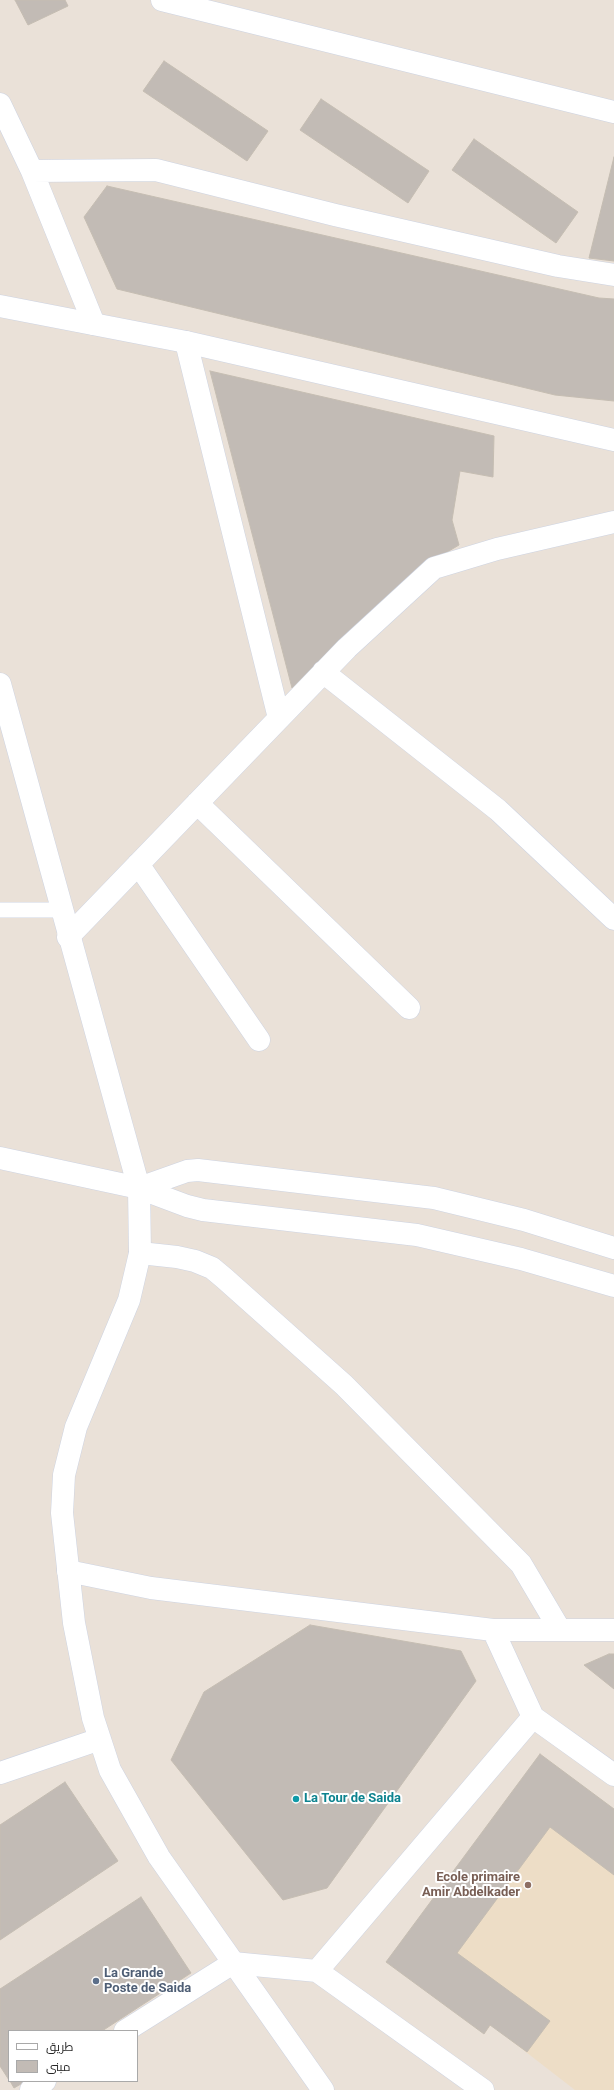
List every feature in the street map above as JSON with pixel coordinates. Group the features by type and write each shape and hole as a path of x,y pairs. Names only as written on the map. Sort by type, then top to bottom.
{"street":[{"path":"162,0 614,112"},
{"path":"0,104 32,171 94,324"},
{"path":"32,171 156,170 351,219 558,266 614,275"},
{"path":"0,306 186,342 614,440"},
{"path":"186,342 279,718"},
{"path":"68,937 323,672 434,568 496,549 614,522"},
{"path":"323,672 498,810 614,919"},
{"path":"0,684 68,937 139,1188 140,1253 128,1300 76,1427 64,1475 62,1512 74,1623 93,1718 110,1770 159,1857 323,2090"},
{"path":"197,803 409,1008"},
{"path":"138,864 259,1040"},
{"path":"0,1158 139,1188 187,1206 203,1210 417,1235 521,1259 614,1286"},
{"path":"139,1188 187,1171 198,1170 434,1198 524,1220 614,1248"},
{"path":"140,1253 178,1256 212,1268 344,1385 521,1564 560,1630"},
{"path":"68,1571 151,1588 493,1630 614,1630"},
{"path":"493,1630 533,1717 614,1775"},
{"path":"317,1971 533,1717"},
{"path":"0,1773 100,1739"},
{"path":"127,2030 233,1963 317,1971 483,2090"},
{"path":"31,2090 43,2082"}],"lane":[{"path":"0,910 61,910"}],"shaded area":[{"name":"Ecole primaire Amir Abdelkader","path":"540,1754 614,1809 614,2090 575,2090 491,2025 484,2034 386,1962"}],"building":[{"path":"15,0 65,0 68,6 28,25"},
{"path":"164,61 268,131 247,161 143,91"},
{"path":"321,99 429,171 408,203 300,130"},
{"path":"474,139 578,212 556,243 452,170"},
{"path":"614,157 614,261 589,258"},
{"path":"107,186 599,298 614,299 614,401 555,395 117,289 84,217"},
{"path":"210,371 494,436 493,477 460,471 452,520 459,545 420,568 292,688"},
{"name":"La Tour de Saida","path":"310,1625 461,1651 476,1681 327,1888 283,1900 171,1760 204,1692"},
{"path":"609,1654 614,1654 614,1689 584,1665"},
{"path":"540,1754 614,1809 614,1875 550,1827 457,1953 550,2021 527,2052 490,2025 484,2034 386,1962"},
{"path":"65,1782 118,1861 0,1940 0,1825"},
{"name":"La Grande Poste de Saida","path":"141,1897 191,1973 104,2030 8,2030 8,2078 0,2066 0,1989"},
{"path":"11,2082 24,2082 14,2088"}],"place":[{"name":"La Tour de Saida","path":"296,1799"},
{"name":"Ecole primaire Amir Abdelkader","path":"528,1885"},
{"name":"La Grande Poste de Saida","path":"96,1981"}]}
